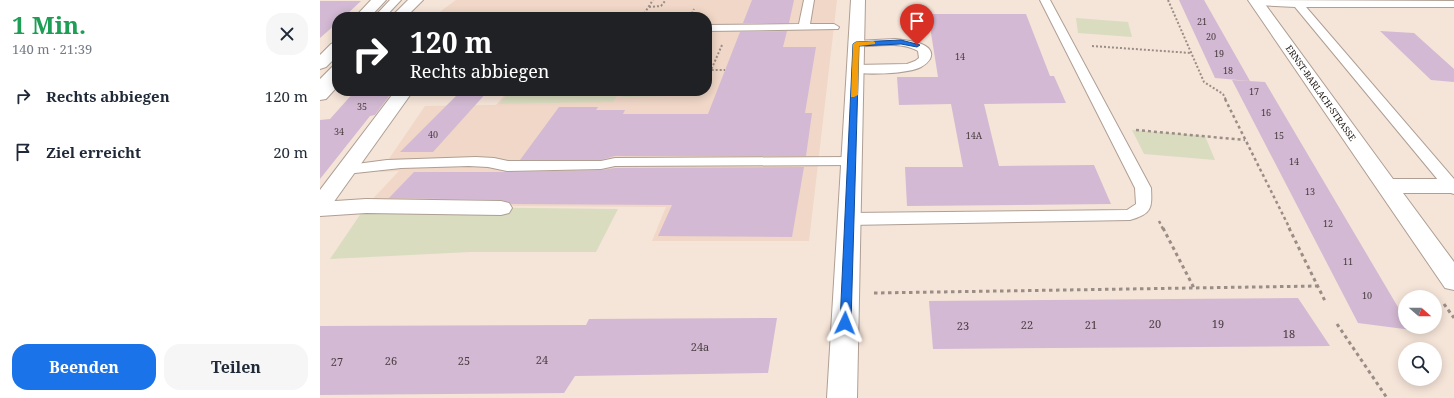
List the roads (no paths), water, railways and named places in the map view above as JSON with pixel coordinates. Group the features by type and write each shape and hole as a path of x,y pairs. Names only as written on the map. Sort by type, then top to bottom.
{"street":[{"path":"367,12 379,0"},
{"path":"403,12 416,0"},
{"path":"842,398 858,0"},
{"name":"ERNST-BARLACH-STRASSE","path":"1256,1 1454,281"},
{"path":"320,64 332,52"},
{"path":"320,95 332,82"},
{"path":"320,205 400,96"},
{"path":"1387,186 1453,187"},
{"path":"320,209 366,206 501,208"}],"lane":[{"path":"384,12 396,0"},
{"path":"393,12 405,0"},
{"path":"804,28 809,0"},
{"path":"849,219 1130,215 1144,206 1143,188 1044,0"},
{"path":"1256,1 1454,4"},
{"path":"1297,2 1453,187"},
{"path":"712,28 834,27"},
{"path":"855,69 919,65 924,60 925,54 923,49 917,45 901,42 856,44"},
{"path":"320,77 332,65"},
{"path":"320,86 332,74"},
{"path":"346,169 385,164 422,163 496,162 507,166 515,166 601,165 615,162 851,161"}]}
